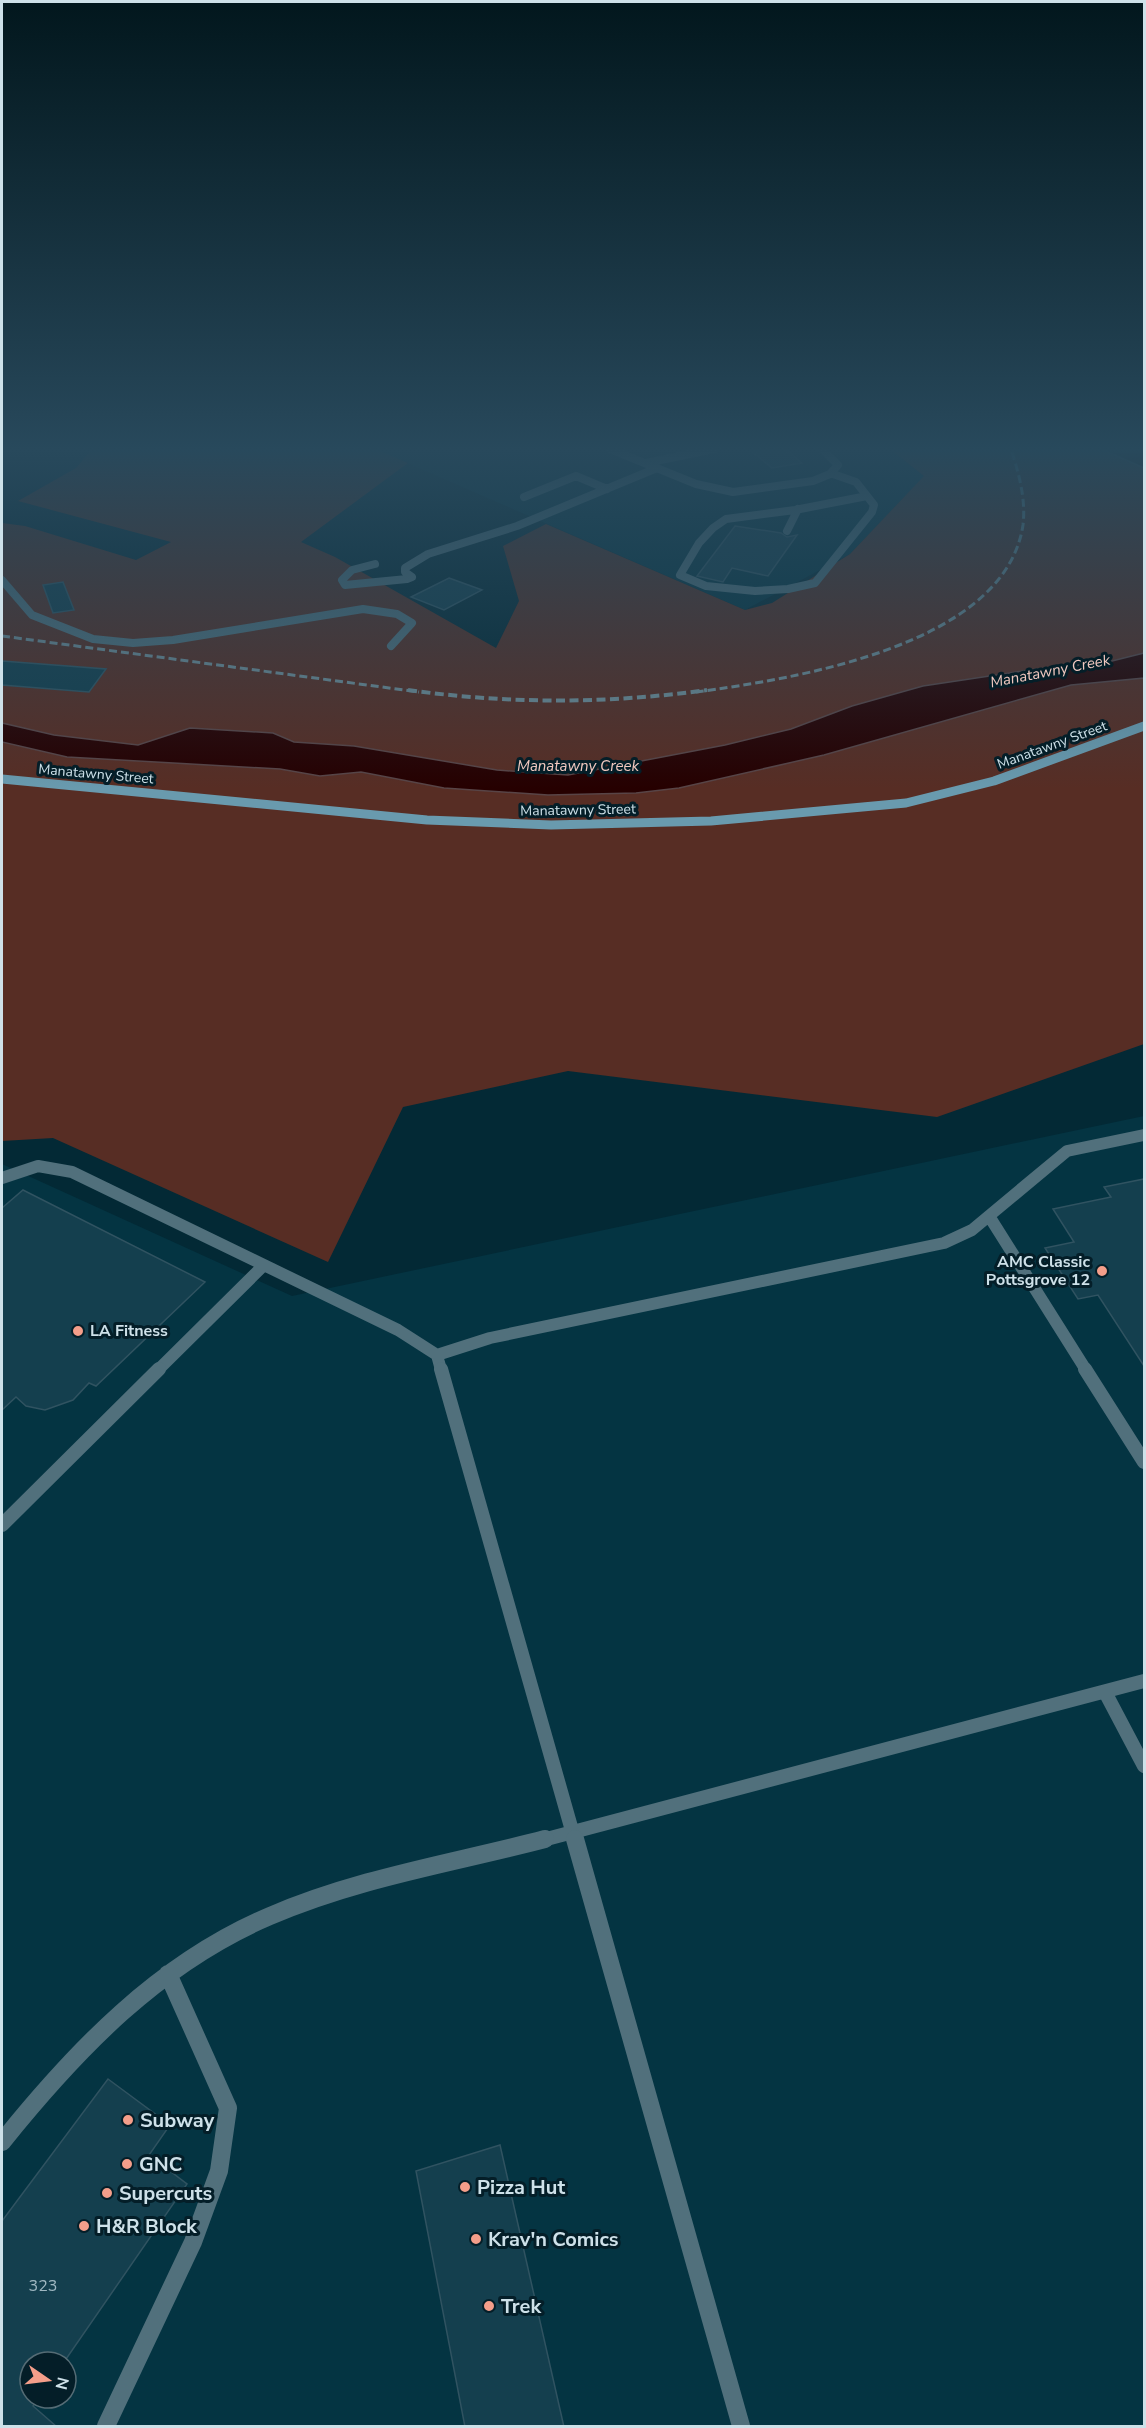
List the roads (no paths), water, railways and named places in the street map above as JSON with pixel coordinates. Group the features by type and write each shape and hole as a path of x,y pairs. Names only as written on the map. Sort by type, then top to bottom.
{"street":[{"path":"375,564 352,570 342,580 345,585 355,586 407,579 412,577 405,572 405,568 412,562"},
{"path":"685,562 680,575 706,586 747,591 788,589 815,583 832,562"},
{"path":"2,580 32,615 93,639 133,643 173,640 363,609 397,614 412,623 391,646"},
{"name":"Manatawny Street","path":"2,779 427,820 517,825 711,821 806,814 906,802 994,782 1144,726"},
{"path":"437,1355 490,1338 944,1243 972,1230 1067,1150 1144,1135"},
{"path":"2,1178 38,1166 72,1172 398,1330 437,1355 741,2427"},
{"path":"989,1216 1144,1462"},
{"path":"2,1525 263,1266"},
{"path":"2,2142 40,2093 149,1988 229,1935 286,1909 364,1885 573,1833 1144,1681"},
{"path":"1105,1692 1144,1766"},
{"path":"106,2427 193,2242 219,2171 228,2108 168,1974"}],"water":[{"name":"Manatawny Creek","path":"1144,653 1144,678 1071,685 824,755 679,788 636,793 548,795 444,788 361,772 320,776 280,769 67,757 2,742 2,723 54,735 138,745 190,728 273,733 294,742 354,746 497,770 568,775 725,745 791,729 852,706 923,686 1037,669 1104,663"}],"railway":[{"path":"696,692 785,677 837,665 889,649 937,628 978,600 1009,562"},
{"path":"2,636 419,692"},
{"path":"408,690 520,700 595,700 707,690"}],"place":[{"name":"AMC Classic Pottsgrove 12","path":"1102,1271"},
{"name":"LA Fitness","path":"78,1331"},
{"name":"Subway","path":"128,2120"},
{"name":"GNC","path":"127,2164"},
{"name":"Pizza Hut","path":"465,2187"},
{"name":"Supercuts","path":"107,2193"},
{"name":"H&R Block","path":"84,2226"},
{"name":"Krav'n Comics","path":"476,2239"},
{"name":"Trek","path":"489,2306"}]}
